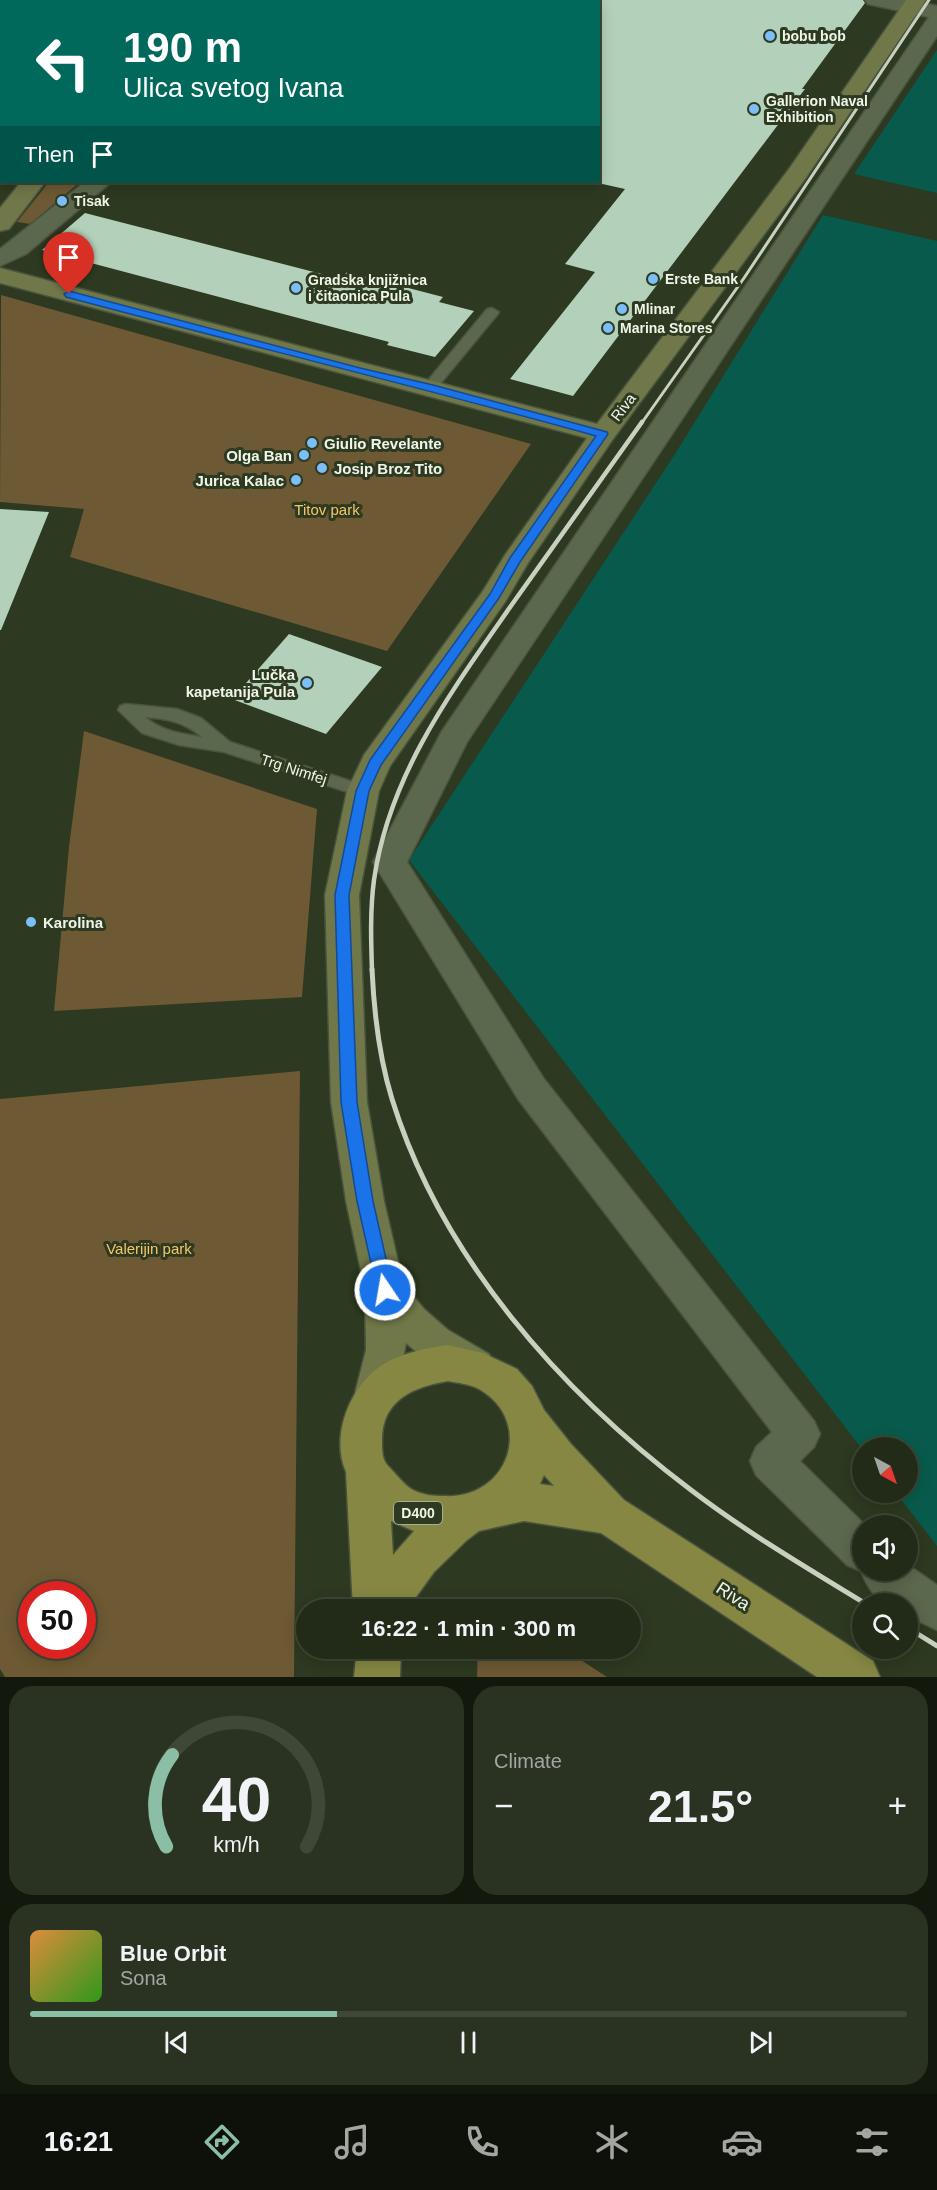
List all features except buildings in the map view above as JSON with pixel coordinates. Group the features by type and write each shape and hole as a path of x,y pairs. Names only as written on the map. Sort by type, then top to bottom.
{"main road":[{"name":"Riva","path":"375,1397 386,1350 385,1290 365,1201 349,1102 342,895 363,791 375,763 495,595 515,561 603,434 922,9"},
{"path":"0,224 32,183"},
{"path":"0,275 603,434"},
{"name":"Riva","path":"385,1290 410,1321 434,1343 475,1367"},
{"name":"D400","path":"374,1599 367,1473 360,1447 363,1421 375,1397 395,1379 420,1367 448,1363 475,1367 500,1379 519,1399 530,1423 532,1447 525,1471 511,1491 437,1536 403,1578 394,1599"},
{"name":"Riva","path":"530,1423 556,1458 609,1514 857,1677"},
{"name":"D400","path":"367,1473 383,1494 406,1510 435,1518 477,1512"},
{"name":"Riva","path":"477,1512 524,1501 609,1514"},
{"path":"377,1677 378,1659"}],"street":[{"path":"875,0 937,12"},
{"path":"852,1541 771,1461 799,1434 531,1089 390,862 453,739 922,9"},
{"path":"0,259 17,249 98,183"},
{"path":"893,1581 937,1609"}],"lane":[{"path":"430,387 492,312"},
{"name":"Trg Nimfej","path":"225,746 195,722 171,713 126,710 148,729 179,739 225,746 363,791"}],"green space":[{"path":"48,183 79,183 30,224 17,222"},
{"name":"Titov park","path":"1,295 531,444 387,651 70,557 84,509 0,502"},
{"path":"84,731 317,809 302,997 54,1011 69,847"},
{"name":"Valerijin park","path":"300,1071 294,1677 5,1677 0,1669 0,1099"},
{"path":"478,1659 579,1659 607,1677 477,1677"}],"water":[{"path":"937,50 937,193 854,174"},
{"path":"823,215 937,241 937,1546 918,1521 918,1515 913,1515 904,1503 918,1503 918,1437 853,1437 409,860 675,454"}],"railway":[{"path":"641,424 744,278 929,0"},
{"path":"372,971 371,914 374,880 382,841 409,768 447,700 468,668 642,422"},
{"path":"372,969 380,1051 392,1099 414,1157 441,1213 474,1266 511,1317 552,1365 596,1410 643,1452 733,1520 852,1595"},
{"path":"918,1634 937,1646"}],"place":[{"name":"bobu bob","path":"770,36"},
{"name":"Gallerion Naval Exhibition","path":"754,109"},
{"name":"Tisak","path":"62,201"},
{"name":"Erste Bank","path":"653,279"},
{"name":"Gradska knjižnica i čitaonica Pula","path":"296,288"},
{"name":"Mlinar","path":"622,309"},
{"name":"Marina Stores","path":"608,328"},
{"name":"Giulio Revelante","path":"312,443"},
{"name":"Olga Ban","path":"304,455"},
{"name":"Josip Broz Tito","path":"322,468"},
{"name":"Jurica Kalac","path":"296,480"},
{"name":"Lučka kapetanija Pula","path":"307,683"},
{"name":"Karolina","path":"31,922"}],"route":[{"path":"69,294 603,434 515,561 495,595 375,763 363,791 342,895 349,1102 365,1201 385,1290"}]}
